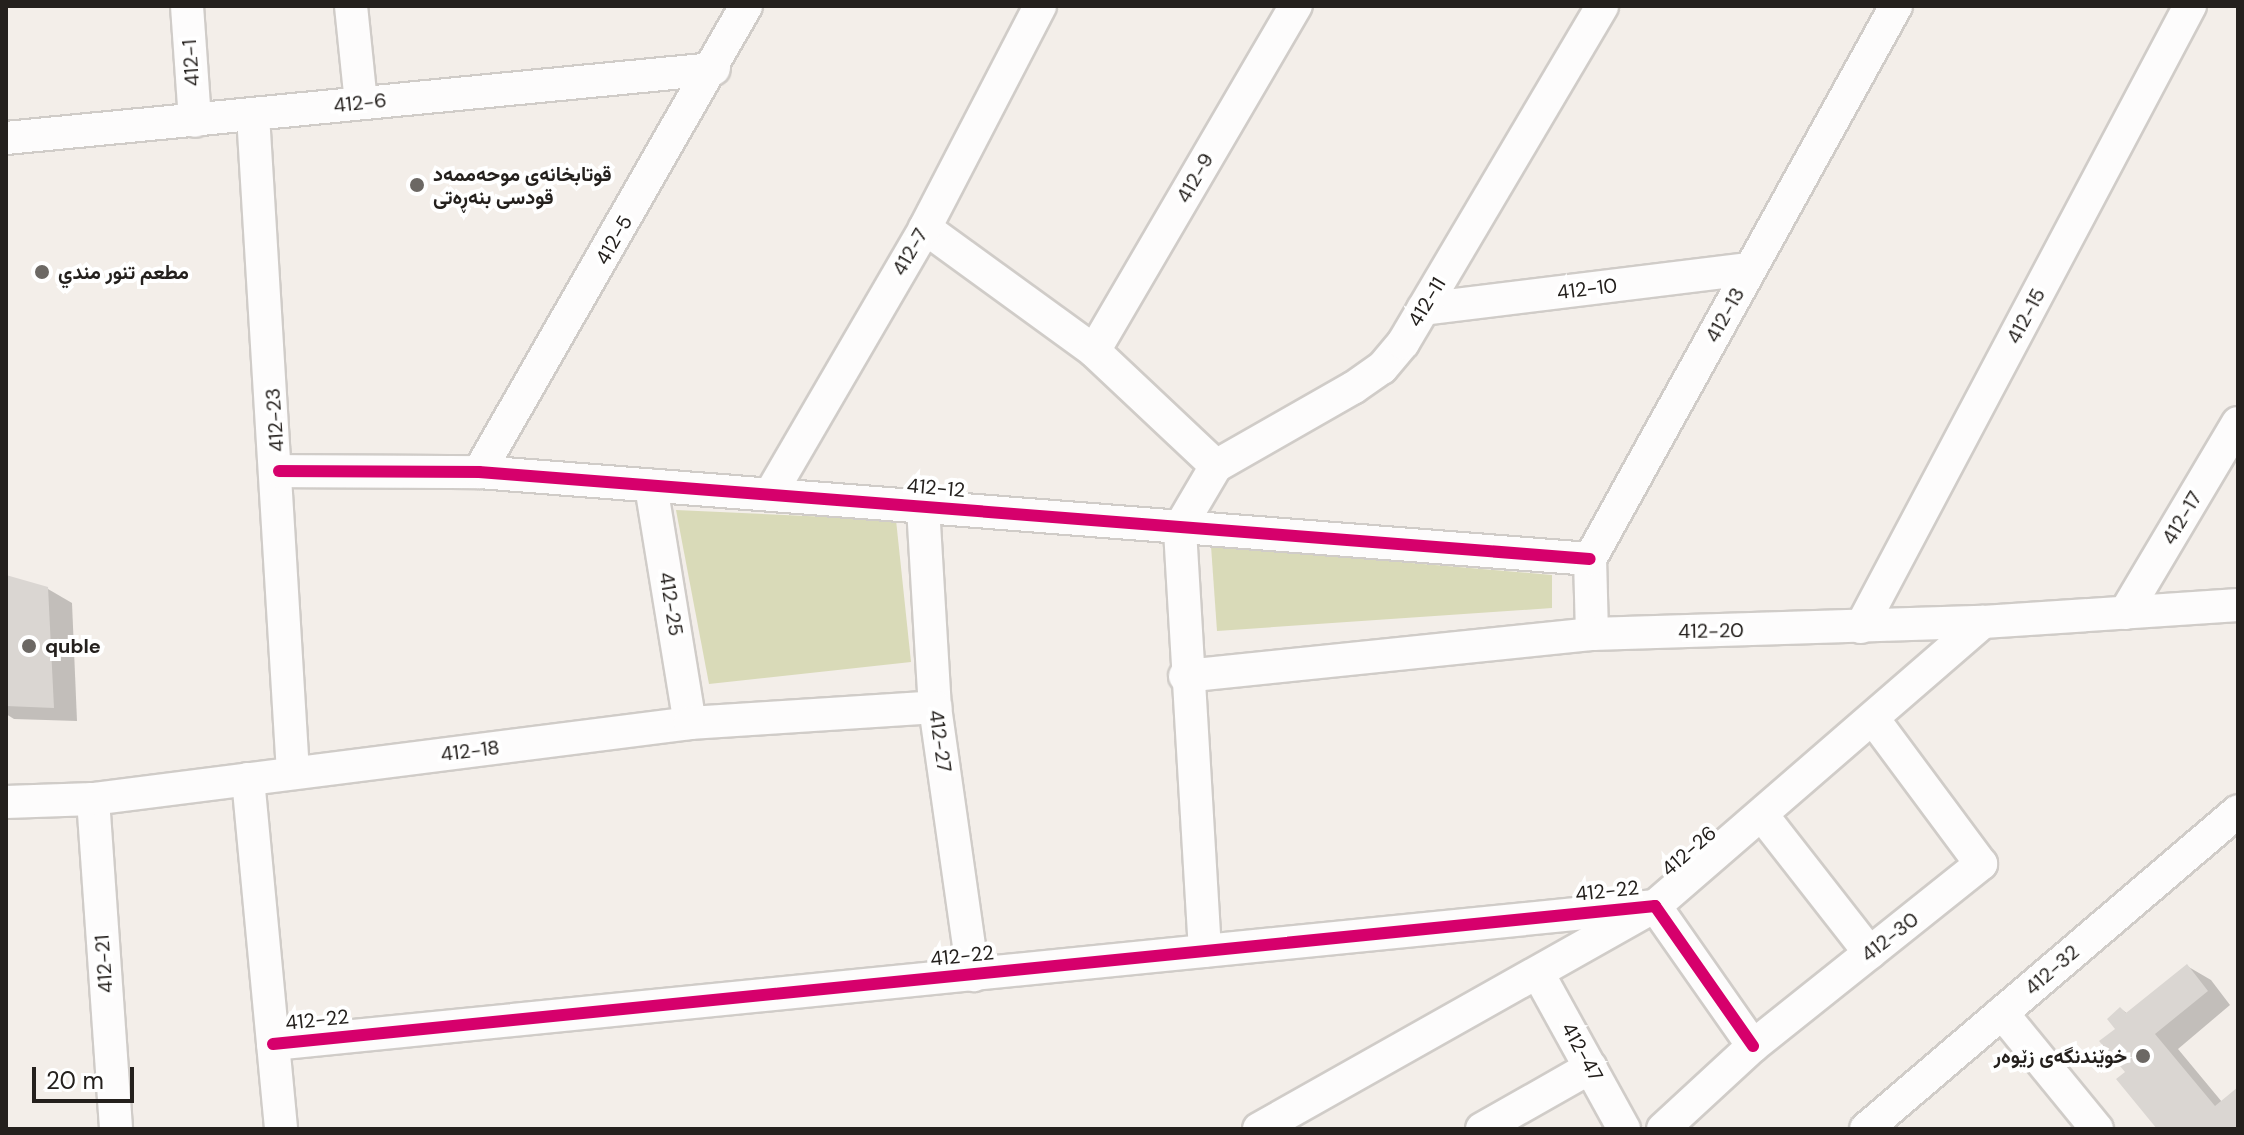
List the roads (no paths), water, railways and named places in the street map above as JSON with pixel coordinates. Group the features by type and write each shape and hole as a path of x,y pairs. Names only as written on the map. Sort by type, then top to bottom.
{"street":[{"name":"412-1","path":"187,6 195,121"},
{"path":"351,6 361,102"},
{"name":"412-5","path":"479,472 714,69 746,6"},
{"name":"412-7","path":"771,493 925,228 1040,6"},
{"name":"412-9","path":"1094,351 1296,6"},
{"name":"412-11","path":"1180,527 1216,466 1382,368 1423,309 1602,6"},
{"name":"412-13","path":"1590,559 1896,6"},
{"name":"412-15","path":"1861,627 2190,6"},
{"name":"412-6","path":"6,138 714,69"},
{"name":"412-23","path":"253,115 279,471 293,773"},
{"path":"925,228 1094,351 1216,466"},
{"name":"412-10","path":"1423,309 1750,269"},
{"name":"412-17","path":"2125,613 2238,423"},
{"name":"412-12","path":"279,471 479,472 1590,559"},
{"name":"412-25","path":"651,486 690,723"},
{"name":"412-27","path":"923,507 935,707 973,975"},
{"path":"1180,527 1185,676 1205,951"},
{"path":"1590,559 1592,634"},
{"name":"412-20","path":"1185,676 1592,634 1983,622 2238,605"},
{"name":"412-26","path":"1259,1129 1539,975 1655,906 1874,720 1983,622"},
{"name":"412-18","path":"6,802 93,799 690,723 935,707"},
{"name":"412-30","path":"1663,1129 1753,1046 1981,864 1874,720"},
{"path":"248,779 281,1129"},
{"name":"412-21","path":"93,799 116,1129"},
{"name":"412-32","path":"1866,1129 2238,811"},
{"path":"1762,815 1870,953"},
{"path":"1655,906 1753,1046"},
{"name":"412-22","path":"273,1044 1655,906"},
{"name":"412-47","path":"1539,975 1624,1129"},
{"path":"2002,1013 2080,1123"},
{"path":"1482,1129 1591,1067"}],"place":[{"name":"قوتابخانەی موحەممەد قودسی بنەڕەتی","path":"417,185"},
{"name":"مطعم تنور مندي","path":"42,272"},
{"name":"quble","path":"29,646"},
{"name":"خوێندنگەی زێوەر","path":"2143,1056"}]}
